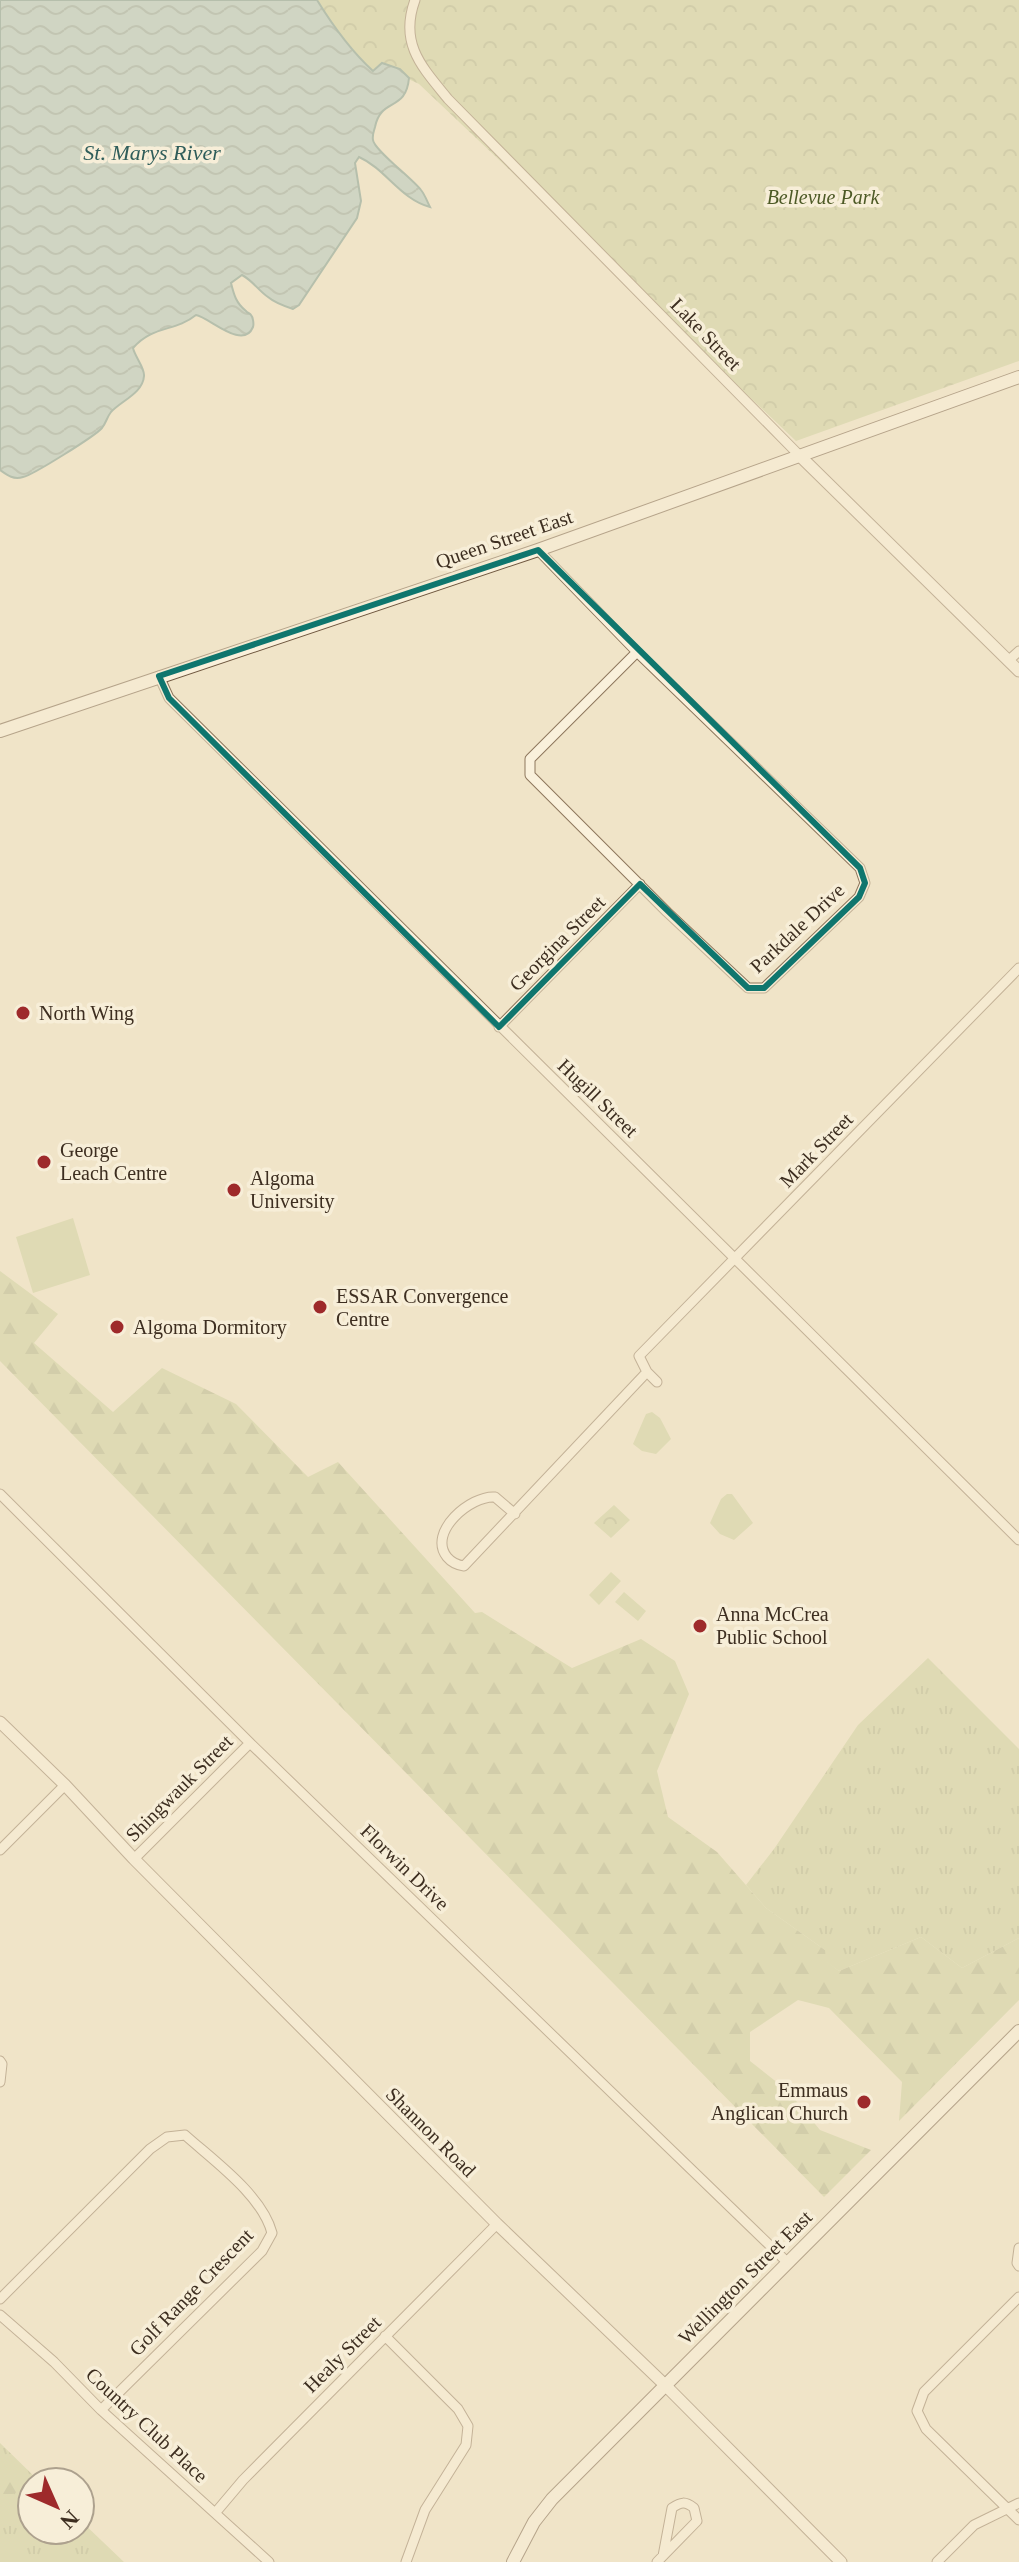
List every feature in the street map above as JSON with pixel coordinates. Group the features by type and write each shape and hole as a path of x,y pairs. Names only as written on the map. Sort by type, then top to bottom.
{"main road":[{"name":"Queen Street East","path":"0,731 538,550 1019,377"},
{"name":"Wellington Street East","path":"513,2562 534,2522 552,2499 1019,2031"}],"street":[{"name":"Lake Street","path":"415,0 410,22 411,43 419,62 448,99 800,456 1019,671"},
{"name":"Parkdale Drive","path":"538,550 637,652 860,868 865,883 859,897 764,988 748,988 530,775 530,759 637,652"},
{"path":"1009,660 1019,651"},
{"name":"Hugill Street","path":"159,676 169,698 1019,1540"},
{"name":"Georgina Street","path":"499,1027 640,884"},
{"name":"Mark Street","path":"647,1372 639,1356 1019,968"},
{"path":"515,1514 495,1497 478,1498 445,1528 441,1538 442,1548 451,1560 464,1566 515,1514 647,1372 657,1382"},
{"name":"Florwin Drive","path":"0,1494 250,1743 787,2262"},
{"name":"Shannon Road","path":"0,1722 497,2224 665,2385 841,2562"},
{"name":"Shingwauk Street","path":"134,1859 250,1743"},
{"path":"0,1850 65,1785"},
{"path":"0,2082 1,2062"},
{"name":"Golf Range Crescent","path":"0,2299 150,2149 167,2137 185,2135 241,2185 268,2217 272,2233 262,2251 101,2410"},
{"name":"Healy Street","path":"216,2512 243,2480 497,2224"},
{"path":"1019,2248 1019,2266"},
{"path":"1019,2297 924,2392 917,2411 926,2429 1019,2520"},
{"name":"Country Club Place","path":"0,2315 269,2562"},
{"path":"385,2336 458,2409 468,2426 466,2445 425,2510 406,2562"},
{"path":"687,2503 694,2508 697,2521 660,2559 672,2508 687,2503"},
{"path":"937,2562 974,2525 1019,2503"}],"highlighted area":[{"path":"538,550 860,868 865,883 859,897 764,988 748,988 640,884 499,1027 169,698 159,676"}],"green space":[{"name":"Bellevue Park","path":"310,0 1019,0 1019,361 796,441 419,84 404,77 375,101"},
{"path":"73,1218 90,1275 33,1293 16,1237"},
{"path":"0,1271 58,1314 34,1343 113,1412 162,1368 236,1404 308,1477 338,1462 475,1613 482,1612 572,1668 641,1639 675,1661 689,1694 657,1771 668,1817 717,1852 766,1908 825,1950 826,1961 839,1971 921,1937 962,1968 1019,1938 1019,2000 899,2121 902,2082 829,2008 798,2000 750,2032 750,2061 788,2091 820,2130 871,2150 824,2197 0,1361"},
{"path":"652,1412 660,1418 671,1439 656,1454 642,1451 633,1444 646,1414"},
{"path":"732,1494 753,1523 734,1540 720,1534 710,1523 721,1499"},
{"path":"614,1505 630,1520 611,1538 594,1523"},
{"path":"611,1572 621,1581 599,1605 589,1595"},
{"path":"624,1592 646,1611 638,1621 615,1602"},
{"path":"928,1658 1019,1749 1019,1938 962,1968 921,1937 839,1971 825,1961 825,1950 766,1908 746,1885 858,1725"},
{"path":"0,2443 24,2466 16,2466 16,2546 96,2546 96,2535 124,2562 0,2562"},
{"path":"0,2466 16,2483 16,2492 5,2498 0,2496"}],"water":[{"name":"St. Marys River","path":"0,0 317,0 343,38 373,71 382,63 400,69 409,78 407,89 399,101 382,111 373,140 421,190 430,207 410,198 359,157 355,163 361,201 357,218 299,305 293,309 277,303 242,275 231,283 238,302 251,314 253,327 248,333 242,336 234,334 196,315 148,336 133,348 144,373 143,382 136,392 111,412 97,432 51,463 19,478 0,470"}],"place":[{"name":"North Wing","path":"23,1013"},
{"name":"George Leach Centre","path":"44,1162"},
{"name":"Algoma University","path":"234,1190"},
{"name":"ESSAR Convergence Centre","path":"320,1307"},
{"name":"Algoma Dormitory","path":"117,1327"},
{"name":"Anna McCrea Public School","path":"700,1626"},
{"name":"Emmaus Anglican Church","path":"864,2102"}]}
